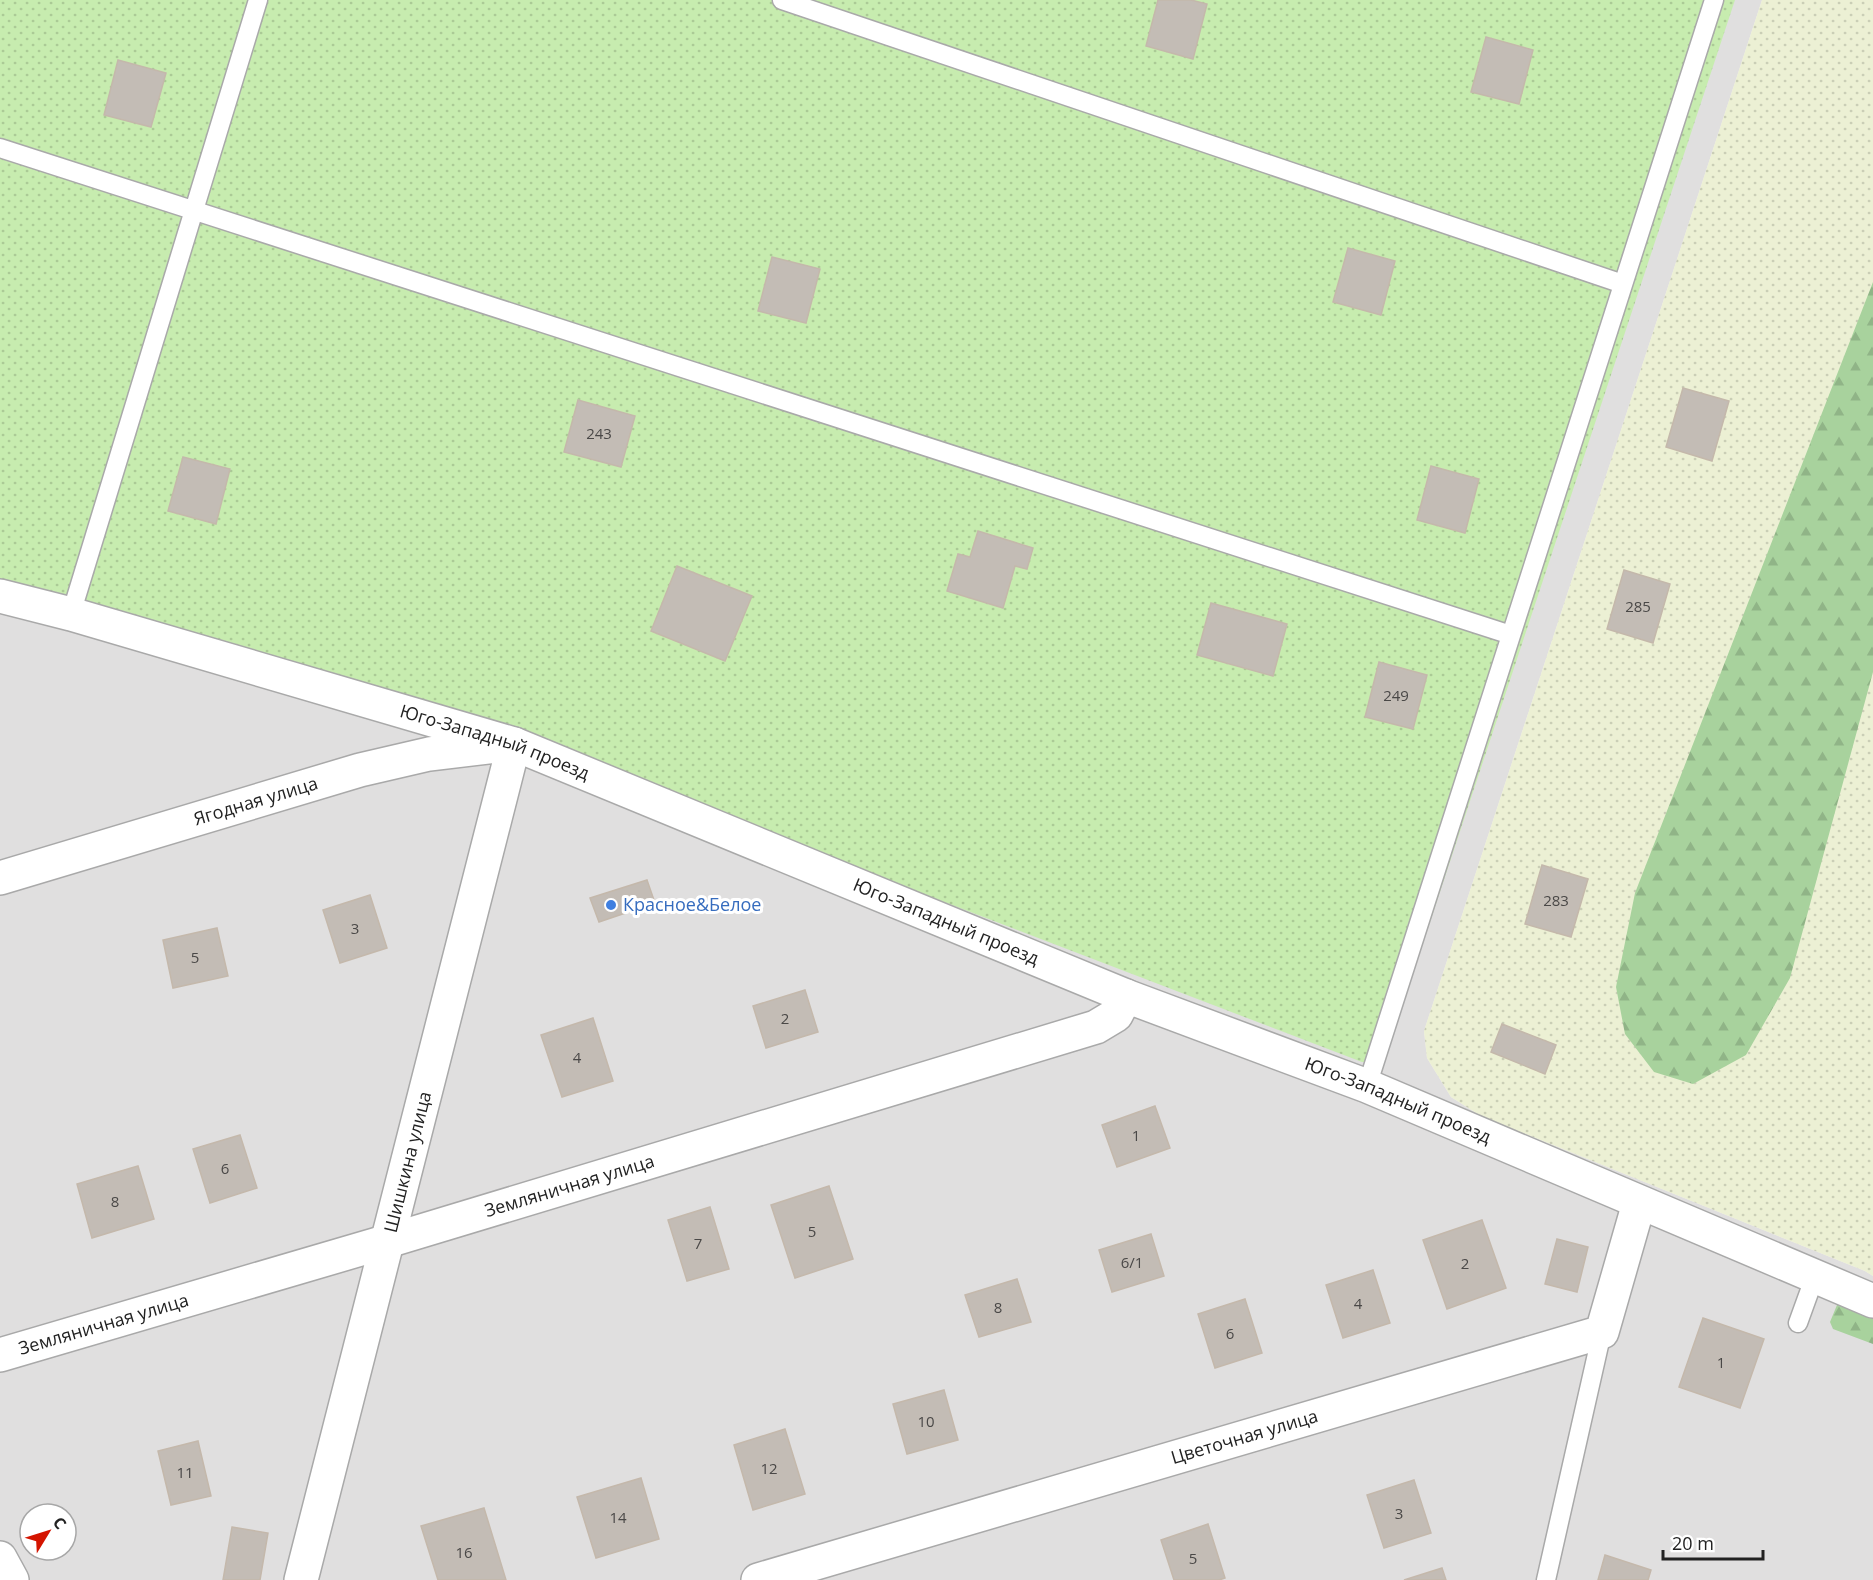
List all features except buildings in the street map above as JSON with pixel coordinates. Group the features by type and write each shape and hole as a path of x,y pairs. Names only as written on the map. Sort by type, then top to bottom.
{"street":[{"name":"Юго-Западный проезд","path":"0,596 71,614 514,744 1126,996 1366,1086 1873,1301"},
{"name":"Ягодная улица","path":"0,878 360,770 429,754 514,744"},
{"name":"Шишкина улица","path":"301,1580 514,744"},
{"name":"Земляничная улица","path":"0,1355 388,1241 1096,1027 1116,1015 1126,996"},
{"path":"1602,1332 1639,1203"},
{"name":"Цветочная улица","path":"758,1580 1602,1332"},
{"path":"0,1558 12,1580"}],"lane":[{"path":"71,614 258,0"},
{"path":"782,0 1623,284"},
{"path":"1366,1086 1714,0"},
{"path":"0,148 1511,635"},
{"path":"1798,1323 1815,1276"},
{"path":"1546,1580 1602,1332"}],"shaded area":[{"path":"0,0 1762,0 1424,1031 1427,1058 1451,1097 1481,1116 1873,1276 1873,1580 0,1580"}],"green space":[{"path":"0,0 1735,0 1387,1052 1371,1062 1362,1062 513,737 0,593"},
{"path":"1762,0 1873,0 1873,1276 1481,1116 1451,1097 1427,1058 1424,1031"},
{"path":"1873,282 1873,672 1790,978 1746,1055 1693,1084 1654,1072 1625,1034 1616,987 1635,893"},
{"path":"1845,1304 1873,1315 1873,1344 1833,1329 1830,1322 1837,1305"}],"place":[{"name":"Красное&Белое","path":"611,905"}]}
